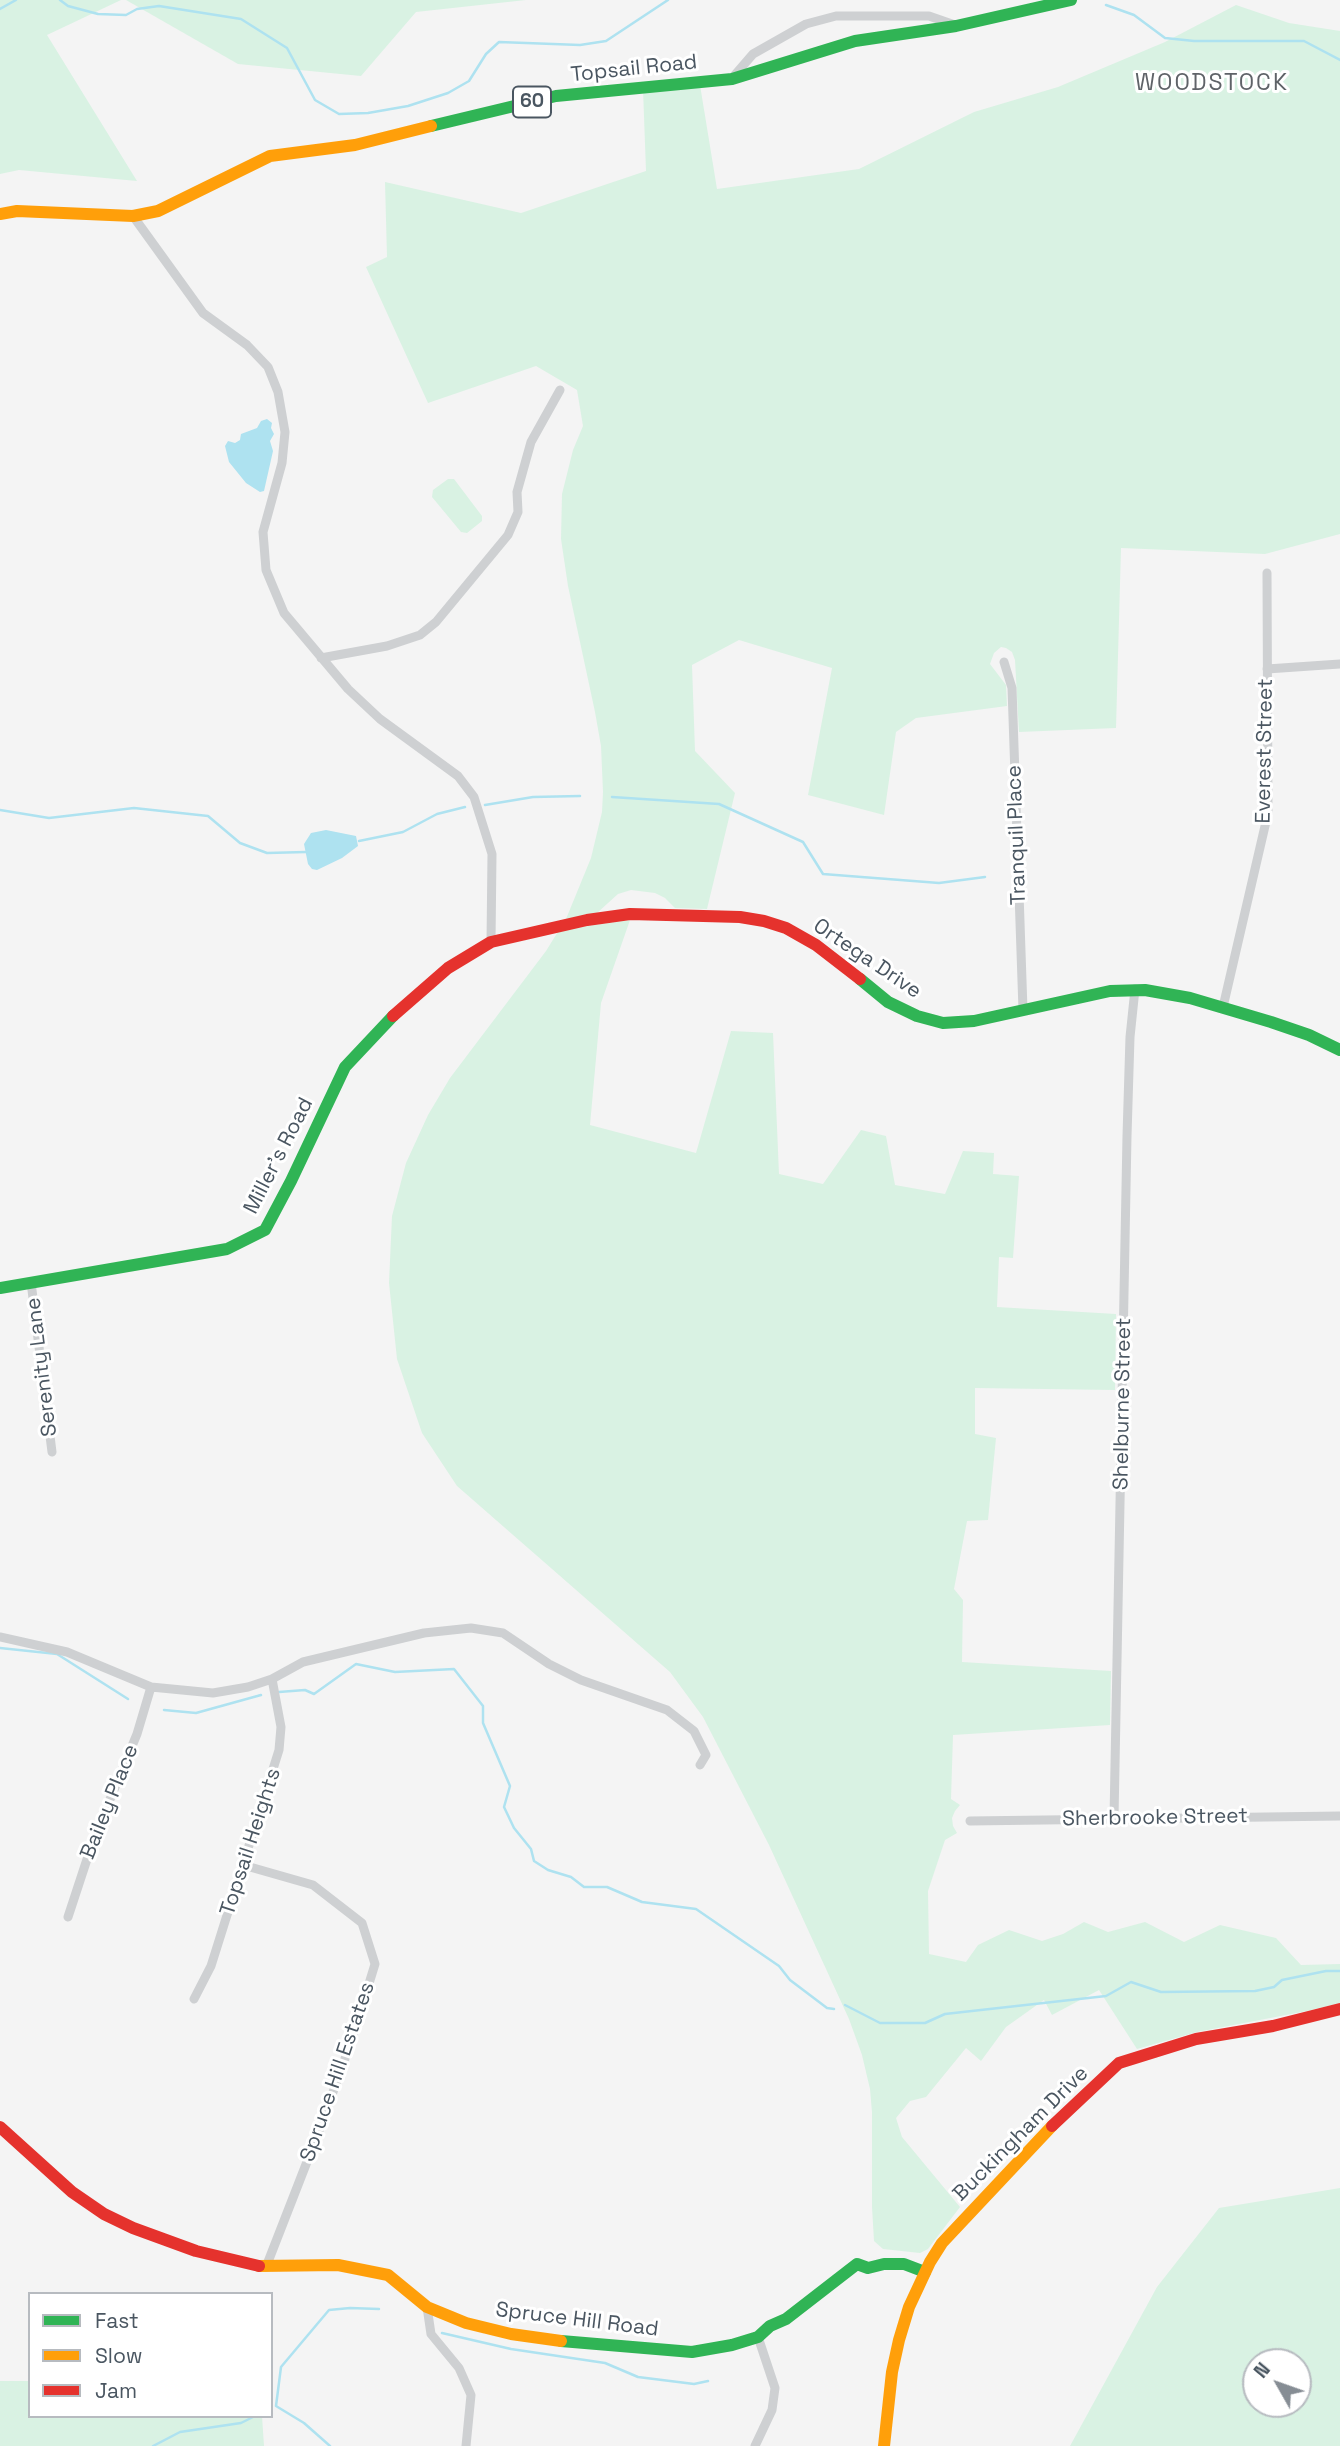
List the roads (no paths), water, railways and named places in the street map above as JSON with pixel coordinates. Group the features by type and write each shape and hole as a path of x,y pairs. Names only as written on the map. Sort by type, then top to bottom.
{"street":[{"name":"Topsail Road","path":"0,214 17,211 132,216 158,211 270,156 355,145 556,96 732,79 855,41 956,26 1072,0"},
{"path":"732,79 753,54 806,24 836,16 929,16 956,26"},
{"path":"132,216 202,313 247,345 268,367 278,392 285,432 282,463 263,531 266,570 284,613 321,659 380,719 458,776 474,797 492,855 491,942"},
{"path":"321,659 387,646 420,635 436,622 508,535 518,512 517,492 531,442 560,390"},
{"name":"Everest Street","path":"1223,1007 1268,813 1267,573"},
{"name":"Tranquil Place","path":"1004,662 1012,688 1023,1010"},
{"path":"1267,669 1340,664"},
{"name":"Ortega Drive","path":"491,942 587,920 630,914 740,917 774,924 807,939 888,1002 917,1016 943,1023 957,1023 1110,991 1135,989 1164,992 1223,1007 1288,1027 1340,1050"},
{"name":"Miller's Road","path":"0,1288 227,1249 265,1230 345,1067 408,1002 448,968 491,942"},
{"name":"Shelburne Street","path":"1114,1818 1127,1136 1130,1037 1135,989"},
{"name":"Serenity Lane","path":"31,1282 52,1452"},
{"path":"0,1637 67,1651 151,1687 213,1693 248,1688 272,1679 303,1662 424,1633 471,1629 503,1633 549,1664 581,1680 667,1710 694,1731 706,1755 700,1765"},
{"name":"Topsail Heights","path":"194,1999 211,1966 281,1742 281,1727 272,1679"},
{"name":"Bailey Place","path":"68,1917 94,1838 137,1734 151,1687"},
{"name":"Sherbrooke Street","path":"970,1821 1340,1816"},
{"name":"Spruce Hill Estates","path":"243,1865 313,1885 362,1923 375,1964 328,2105 266,2267"},
{"name":"Buckingham Drive","path":"884,2446 897,2350 909,2307 925,2272 942,2243 1071,2106 1119,2063 1196,2039 1273,2026 1340,2009"},
{"name":"Spruce Hill Road","path":"0,2127 63,2185 114,2219 196,2251 266,2267 338,2265 387,2275 427,2306 466,2323 511,2334 584,2344 692,2353 758,2337 770,2326 804,2306 857,2264 868,2268 898,2264 925,2272"},
{"path":"427,2306 430,2334 459,2368 471,2395 466,2446"},
{"path":"755,2446 772,2410 775,2388 758,2337"}],"water":[{"path":"267,419 272,423 274,434 270,441 273,451 264,491 260,492 246,483 229,462 225,446 228,441 235,443 240,440 241,434 257,428 261,421"},
{"path":"326,830 356,836 358,846 342,858 317,870 312,869 308,864 304,844 311,833"}],"waterway":[{"path":"0,9 16,0"},
{"path":"60,0 68,6 98,14 126,15 137,9 159,6 241,19 287,48 315,100 339,114 368,113 408,106 448,93 469,81 486,54 499,42 580,45 606,41 668,0"},
{"path":"1106,5 1134,15 1165,38 1194,41 1304,41 1340,60"},
{"path":"485,805 533,797 580,796"},
{"path":"612,797 719,804 803,842 823,874 939,883 985,877"},
{"path":"359,841 403,832 437,814 465,807"},
{"path":"0,810 49,818 134,808 208,816 240,843 267,853 306,852"},
{"path":"0,1648 57,1654 128,1699"},
{"path":"279,1692 305,1690 314,1694 356,1664 395,1672 454,1669 483,1706 483,1723 510,1786 504,1807 514,1828 531,1849 534,1861 548,1870 571,1877 584,1887 607,1887 642,1902 696,1909 779,1966 790,1980 827,2008 834,2009"},
{"path":"164,1710 196,1713 261,1695"},
{"path":"845,2005 880,2023 925,2023 945,2014 1106,1996 1131,1982 1161,1992 1255,1991 1274,1987 1282,1980 1326,1971 1340,1971"},
{"path":"276,2406 281,2367 329,2310 379,2309"},
{"path":"442,2333 511,2349 605,2363 638,2377 694,2384 708,2381"},
{"path":"276,2406 304,2423 330,2446"},
{"path":"153,2446 180,2432 241,2423 251,2418"}],"district":[{"name":"WOODSTOCK","path":"1212,84"}]}
